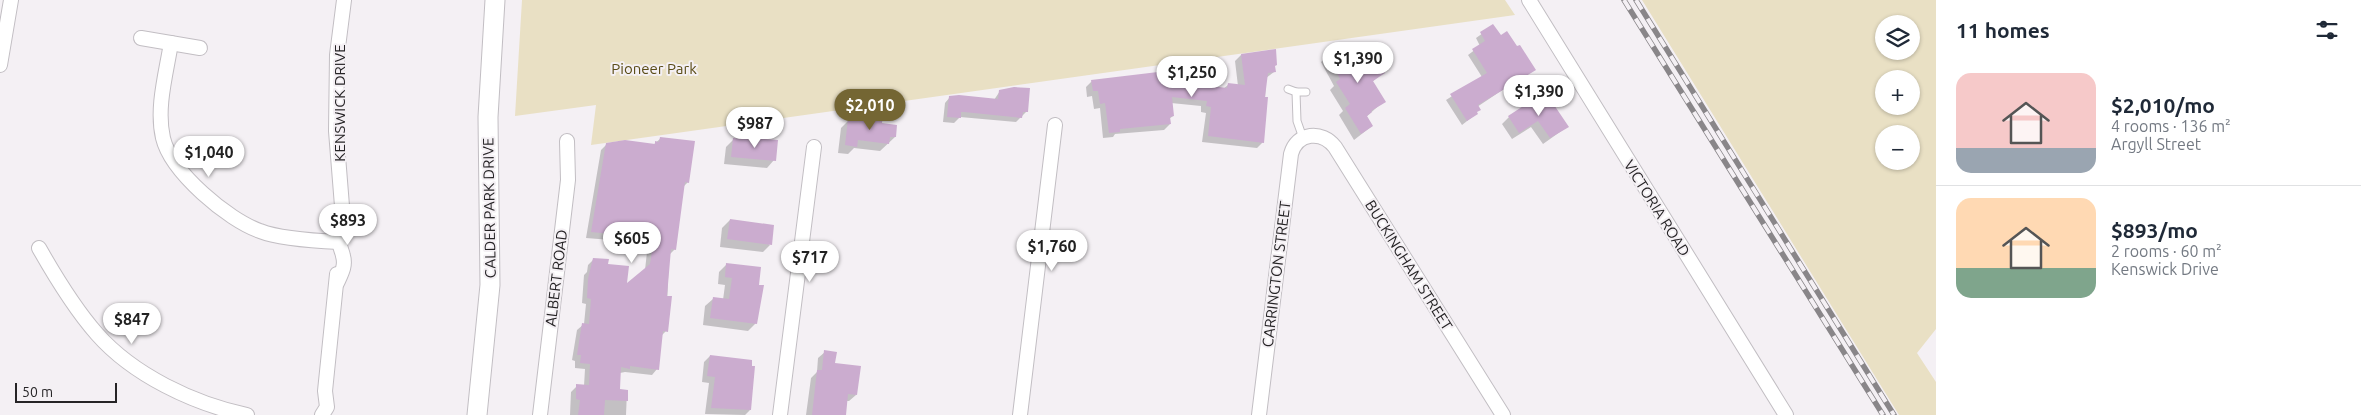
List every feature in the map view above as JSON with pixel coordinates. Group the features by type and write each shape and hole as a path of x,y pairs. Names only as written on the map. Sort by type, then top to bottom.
{"street":[{"path":"0,65 4,15 11,0"},
{"name":"KENSWICK DRIVE","path":"322,415 327,407 325,392 337,283 343,270 343,256 336,242 345,227 346,214 342,206 336,131 337,65 344,0"},
{"name":"CALDER PARK DRIVE","path":"477,415 490,285 488,117 495,0"},
{"name":"VICTORIA ROAD","path":"1529,0 1786,415"},
{"path":"141,38 200,48"},
{"path":"171,44 161,102 163,137 168,153 182,173 240,224 262,232 336,242"},
{"path":"1020,415 1055,125"},
{"name":"BUCKINGHAM STREET","path":"1303,138 1317,135 1324,137 1335,147 1503,415"},
{"name":"CARRINGTON STREET","path":"1259,415 1291,154 1296,144 1303,138"},
{"name":"ALBERT ROAD","path":"540,415 568,180 566,141"},
{"path":"780,415 814,147"},
{"path":"39,248 59,283 98,334 128,361 156,381 188,396 226,411 247,415"},
{"name":"KENSWICK DRIVE","path":"312,415 325,392"}],"lane":[{"path":"1288,89 1296,92 1306,92"},
{"path":"1296,92 1297,121 1303,138"}],"green space":[{"name":"Pioneer Park","path":"522,0 1505,0 1515,15 591,145 596,105 515,116"},
{"path":"1642,0 1936,0 1936,329 1917,353 1936,382 1936,415 1899,415"}],"building":[{"path":"1493,24 1501,35 1507,31 1517,46 1520,45 1536,70 1478,105 1481,110 1467,121 1450,94 1487,73 1472,49 1485,41 1480,32"},
{"path":"1345,42 1351,52 1357,49 1362,57 1367,54 1371,60 1375,57 1385,73 1373,81 1386,102 1371,111 1367,116 1373,126 1361,134 1345,108 1350,104 1336,82 1340,79 1327,54"},
{"path":"1276,49 1276,72 1268,73 1265,97 1268,97 1264,143 1208,136 1211,107 1206,106 1207,101 1172,97 1174,116 1170,117 1171,124 1120,129 1120,132 1109,133 1105,103 1100,104 1098,91 1093,91 1091,80 1158,72 1158,70 1184,66 1184,62 1197,64 1196,67 1204,68 1202,85 1227,88 1228,83 1245,85 1241,54"},
{"path":"1014,87 1030,88 1028,112 1023,112 1022,118 964,112 961,112 961,118 947,117 949,96 959,95 998,99 999,90"},
{"path":"1542,94 1544,98 1548,96 1569,127 1550,138 1538,121 1519,133 1508,116"},
{"path":"865,113 883,115 882,123 897,125 896,137 890,137 889,144 858,140 857,147 845,145 848,119 865,121"},
{"path":"660,137 695,141 689,183 685,182 676,250 671,249 667,296 672,296 668,332 663,331 659,370 630,366 630,369 621,367 620,389 628,390 628,401 605,400 604,415 578,415 580,400 576,399 576,384 589,385 590,364 580,363 581,355 577,355 582,323 589,324 591,299 587,298 588,279 593,258 609,259 608,264 629,266 627,283 650,264 654,238 591,232 606,143 625,140 655,144 655,141 659,142"},
{"path":"742,137 778,140 776,161 731,157 733,138 742,139"},
{"path":"730,219 774,225 772,245 727,239"},
{"path":"726,263 761,267 759,285 764,285 757,324 710,318 713,297 729,299 732,278 725,277"},
{"path":"824,350 837,352 835,363 861,366 857,395 848,394 846,415 812,415 817,370 822,370"},
{"path":"710,355 752,360 752,366 755,366 751,410 711,408 715,377 707,376"}],"railway":[{"path":"1624,0 1883,415"},
{"path":"1636,0 1894,415"}]}
